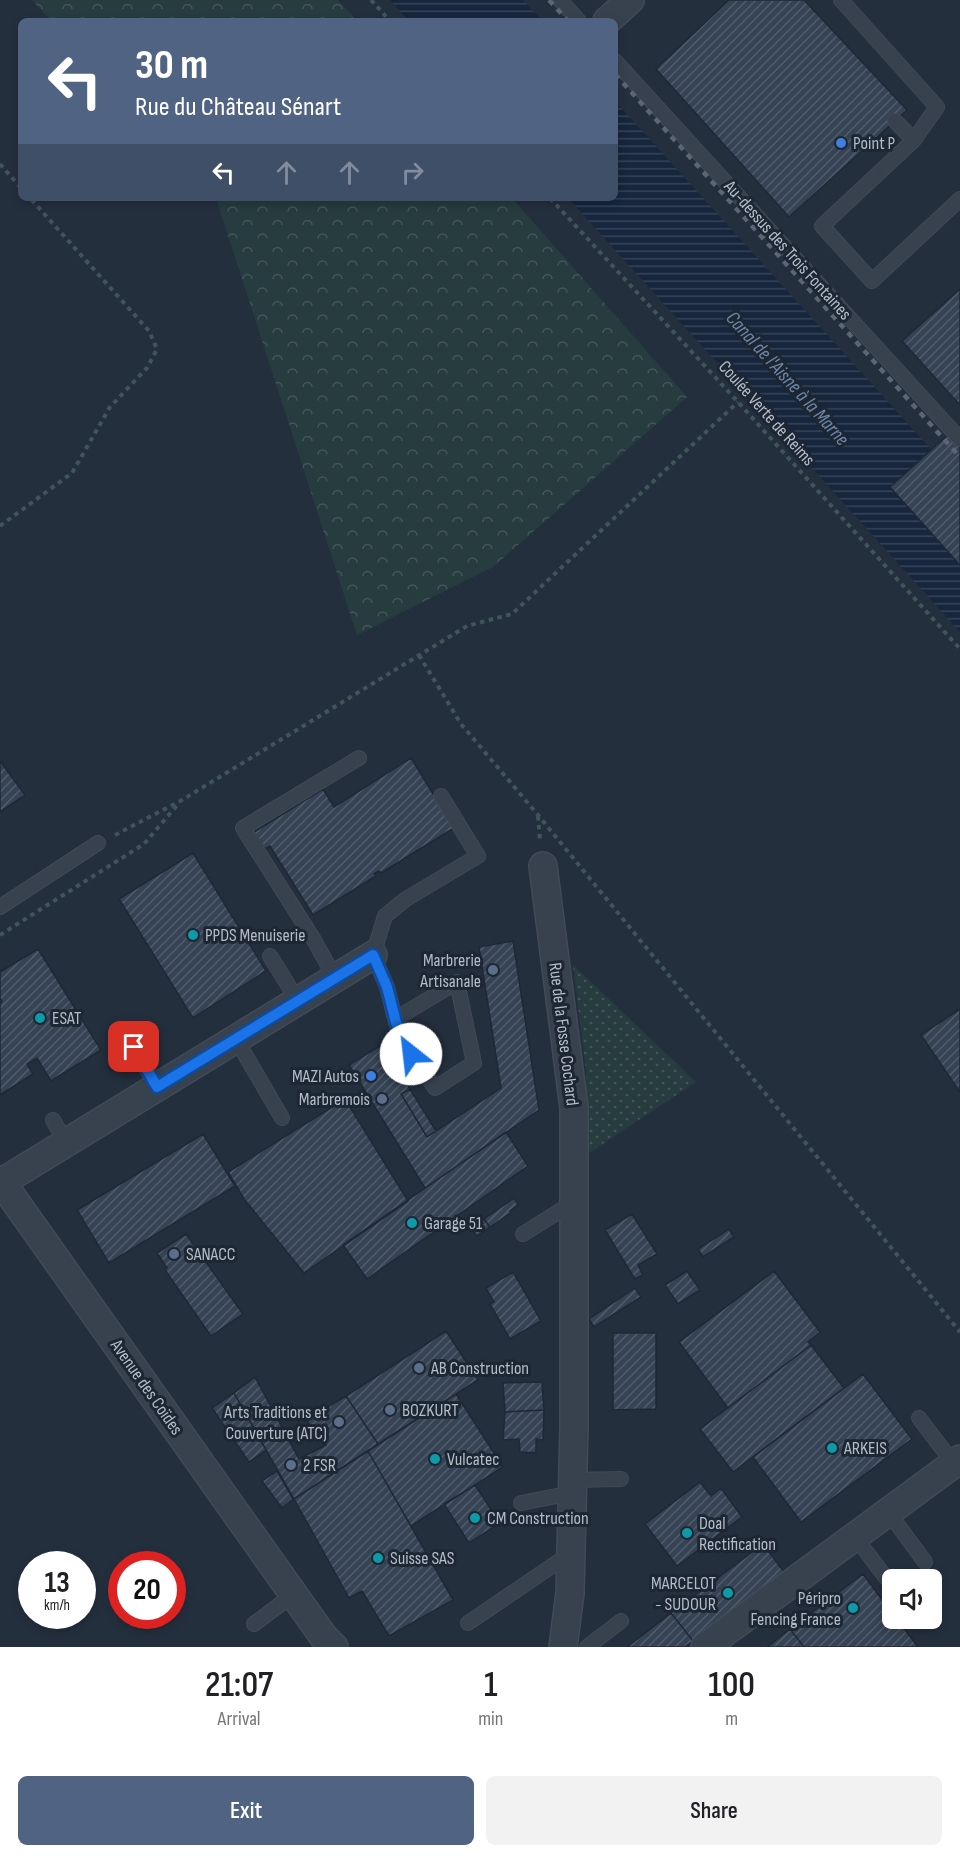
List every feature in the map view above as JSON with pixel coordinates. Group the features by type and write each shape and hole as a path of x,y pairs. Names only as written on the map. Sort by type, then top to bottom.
{"street":[{"path":"610,18 630,0"},
{"name":"Rue de la Fosse Cochard","path":"543,866 574,1108 571,1553 570,1593 563,1647"},
{"path":"1,1181 60,1131 157,1087 373,955"},
{"name":"Avenue des Coïdes","path":"1,1181 323,1636 334,1647"},
{"path":"705,1647 957,1461"}],"lane":[{"path":"560,0 576,18"},
{"path":"841,0 937,107 914,140 822,226 872,281 960,199"},
{"name":"Au-dessus des Trois Fontaines","path":"618,64 960,439"},
{"path":"895,121 914,140"},
{"path":"335,978 314,940 243,828 359,758"},
{"path":"395,1019 457,982 474,1063 435,1088 400,1038 395,1019 387,987 373,955 385,916 406,899 478,856 441,796"},
{"path":"0,907 98,843"},
{"path":"270,956 298,1001"},
{"path":"236,1039 282,1118"},
{"path":"134,1047 157,1087"},
{"path":"523,1234 574,1202"},
{"path":"919,1418 957,1461"},
{"path":"521,1503 572,1487 621,1479"},
{"path":"889,1513 925,1563"},
{"path":"855,1537 882,1572"},
{"path":"468,1623 571,1553"},
{"path":"254,1624 294,1594"},
{"path":"587,1647 621,1621"}],"path":[{"path":"371,0 387,18"},
{"path":"0,164 18,185"},
{"path":"0,526 72,474 110,407 147,368 157,350 149,331 33,201"},
{"name":"Coulée Verte de Reims","path":"553,201 738,402 960,649"},
{"path":"98,843 182,800 467,626 512,614 738,402"},
{"path":"420,655 461,724 960,1332"},
{"path":"0,935 144,844 182,800"}],"green space":[{"path":"32,0 338,0 354,18 48,18"},
{"path":"217,201 515,201 687,397 493,567 357,635"},
{"path":"573,965 696,1082 586,1155 586,1070"}],"water":[{"path":"390,0 523,0 540,18 406,18"},
{"name":"Canal de l'Aisne à la Marne","path":"618,104 960,481 960,632 571,201 618,201"}],"building":[{"path":"729,0 804,0 907,110 789,217 656,69"},
{"path":"960,289 960,405 902,341"},
{"path":"960,424 960,565 890,487"},
{"path":"411,758 454,828 381,873 379,871 374,874 376,876 313,915 270,846 265,849 254,832 323,789 334,807"},
{"path":"0,761 25,795 0,812"},
{"name":"PPDS Menuiserie","path":"193,853 266,971 193,1018 119,899"},
{"path":"513,941 539,1110 425,1188 349,1065 383,1044 410,1089 401,1094 427,1137 501,1088 479,947"},
{"name":"ESAT","path":"38,949 101,1050 51,1081 37,1058 27,1064 33,1074 0,1095 0,1003 2,1002 0,972"},
{"path":"960,1009 960,1092 921,1035"},
{"path":"410,1089 436,1131 427,1137 401,1094"},
{"path":"345,1099 408,1201 304,1273 244,1199 228,1172"},
{"name":"Garage 51","path":"506,1132 528,1166 367,1279 343,1245"},
{"path":"203,1134 235,1186 109,1263 77,1210"},
{"path":"514,1198 518,1205 510,1211 511,1213 490,1227 484,1219"},
{"path":"632,1214 657,1254 638,1265 643,1275 635,1279 605,1230"},
{"path":"484,1219 490,1227 477,1236 471,1228"},
{"path":"729,1229 734,1237 703,1257 698,1249"},
{"path":"186,1234 243,1314 211,1336 165,1270 167,1268 157,1253"},
{"path":"687,1271 700,1290 678,1304 665,1285"},
{"path":"774,1271 820,1332 808,1342 811,1345 728,1408 679,1342"},
{"path":"513,1272 541,1321 510,1339 490,1304 494,1302 486,1288"},
{"path":"635,1288 641,1297 594,1327 589,1319"},
{"path":"446,1331 478,1380 378,1444 346,1396"},
{"path":"613,1333 656,1333 656,1409 613,1410"},
{"name":"ARKEIS","path":"811,1345 844,1388 733,1472 700,1429"},
{"name":"ARKEIS","path":"863,1374 912,1439 801,1522 753,1457"},
{"path":"255,1377 299,1459 326,1445 306,1420 346,1396 378,1444 294,1499 234,1393"},
{"path":"542,1382 544,1410 505,1412 503,1383"},
{"path":"234,1393 266,1450 249,1462 212,1408"},
{"name":"Vulcatec","path":"456,1394 503,1467 411,1526 368,1451"},
{"path":"544,1410 543,1440 536,1439 536,1453 520,1452 519,1439 503,1440 505,1412"},
{"name":"Suisse SAS","path":"368,1451 453,1600 389,1636 362,1591 349,1598 294,1499"},
{"path":"277,1471 293,1499 282,1508 262,1481"},
{"name":"Doal Rectification","path":"700,1482 711,1496 721,1488 742,1517 677,1566 645,1524"},
{"name":"CM Construction","path":"475,1485 500,1523 469,1543 444,1504"},
{"name":"MARCELOT - SUDOUR","path":"763,1544 784,1572 693,1641 671,1613"},
{"name":"Péripro Fencing France","path":"863,1574 882,1600 882,1629 904,1629 918,1647 804,1647 790,1629"},
{"path":"671,1613 693,1641 685,1647 627,1647"},
{"path":"790,1629 804,1647 767,1647"}],"railway":[{"path":"549,0 565,18"},
{"path":"618,77 960,457"}],"place":[{"name":"Point P","path":"841,143"},
{"name":"PPDS Menuiserie","path":"193,935"},
{"name":"Marbrerie Artisanale","path":"493,970"},
{"name":"ESAT","path":"40,1018"},
{"name":"MAZI Autos","path":"371,1076"},
{"name":"Marbremois","path":"382,1099"},
{"name":"Garage 51","path":"412,1223"},
{"name":"SANACC","path":"174,1254"},
{"name":"AB Construction","path":"419,1368"},
{"name":"BOZKURT","path":"390,1410"},
{"name":"Arts Traditions et Couverture (ATC)","path":"339,1422"},
{"name":"ARKEIS","path":"832,1448"},
{"name":"Vulcatec","path":"435,1459"},
{"name":"2 FSR","path":"291,1465"},
{"name":"CM Construction","path":"475,1518"},
{"name":"Doal Rectification","path":"687,1533"},
{"name":"Suisse SAS","path":"378,1558"},
{"name":"MARCELOT - SUDOUR","path":"728,1593"},
{"name":"Péripro Fencing France","path":"853,1608"}],"route":[{"path":"134,1047 157,1087 373,955 387,987 400,1038 411,1054"}]}
